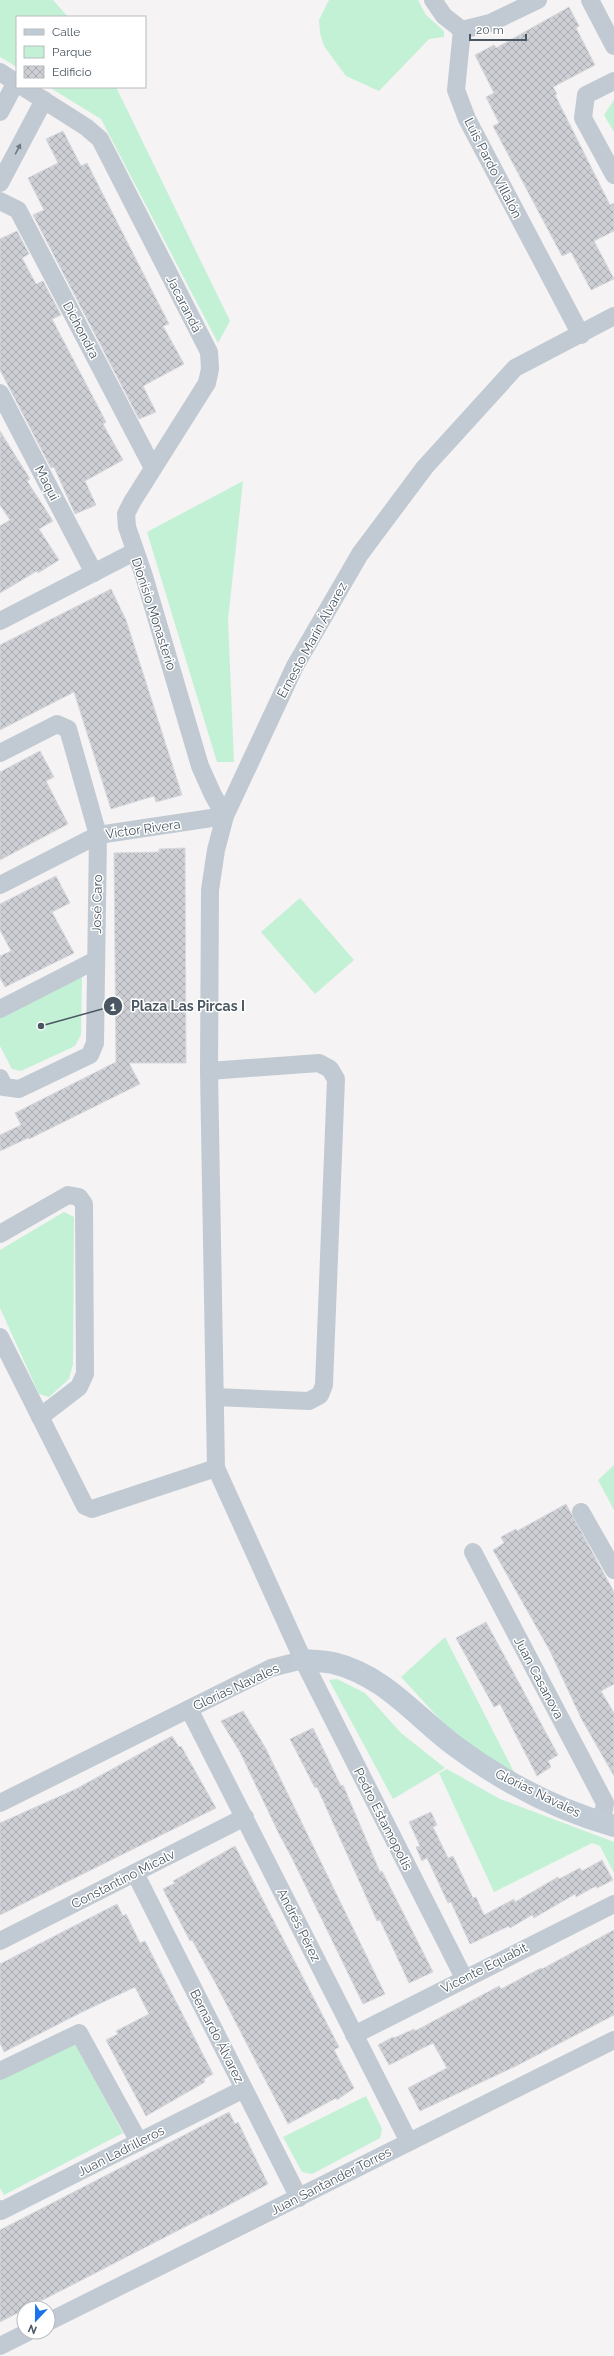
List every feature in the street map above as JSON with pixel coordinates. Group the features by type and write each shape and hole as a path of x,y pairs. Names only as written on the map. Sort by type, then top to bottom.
{"street":[{"path":"433,0 444,16 462,30 490,23 538,0"},
{"path":"590,0 614,46"},
{"name":"Luis Pardo Villalón","path":"462,30 456,90 465,114 542,264 581,335"},
{"name":"Jacarandá","path":"0,72 16,82"},
{"path":"614,81 586,95 583,118 614,175"},
{"path":"0,112 16,88"},
{"name":"Jacarandá","path":"25,88 86,127 100,139 209,352 210,368 207,384 153,468 126,514 127,527 134,552"},
{"path":"0,183 44,100"},
{"name":"Dichondra","path":"0,201 18,210 153,468"},
{"name":"Ernesto Marín Álvarez","path":"216,1468 210,1071 210,890 216,850 225,816 295,666 360,554 426,467 498,385 515,368 581,335 614,316"},
{"name":"Maqui","path":"0,394 94,573"},
{"name":"Dionisio Monasterio","path":"1,617 94,573 134,552 144,576 200,766 212,795 225,816"},
{"name":"José Caro","path":"0,753 57,724 68,729 98,835 96,1043 90,1055 19,1089 4,1087 0,1078"},
{"name":"Victor Rivera","path":"0,884 98,835 225,816"},
{"path":"0,1009 96,960"},
{"path":"210,1071 319,1063 330,1069 336,1079 324,1385 320,1395 309,1401 215,1397"},
{"path":"0,1234 68,1195 79,1197 84,1204 85,1374 79,1387 40,1416"},
{"path":"0,1337 85,1506 92,1509 216,1468"},
{"name":"Pedro Estamopolis","path":"216,1468 303,1660 464,1978"},
{"path":"582,1512 614,1570"},
{"name":"Juan Casanova","path":"473,1552 609,1812"},
{"name":"Glorias Navales","path":"0,1803 271,1668 303,1660 332,1663 368,1676 391,1692 454,1745 500,1776 550,1802 609,1812"},
{"name":"Andrés Pérez","path":"189,1709 409,2142"},
{"name":"Constantino Micalv","path":"0,1941 245,1817"},
{"name":"Bernardo Álvarez","path":"135,1874 299,2198"},
{"name":"Vicente Equabit","path":"354,2035 464,1978 614,1904"},
{"path":"0,2071 79,2033 139,2142"},
{"name":"Juan Santander Torres","path":"56,2318 614,2040"},
{"name":"Juan Ladrilleros","path":"0,2209 1,2211 244,2089"},
{"path":"0,2346 16,2338"}],"green space":[{"path":"0,0 53,0 67,16 16,16 16,66 0,57"},
{"path":"329,0 418,0 426,15 444,31 444,37 429,39 379,91 346,76 324,46 320,33 319,20"},
{"path":"51,88 116,88 230,321 218,343 101,119"},
{"path":"614,100 614,132 604,115"},
{"path":"243,481 228,620 234,762 217,762 147,532"},
{"path":"300,898 354,960 315,994 261,932"},
{"path":"82,976 81,1035 75,1046 21,1071 12,1069 0,1046 0,1016"},
{"path":"64,1212 74,1217 73,1364 69,1379 49,1397 39,1394 0,1308 0,1250"},
{"path":"614,1465 614,1510 598,1480"},
{"path":"445,1637 515,1774 493,1762 447,1727 401,1677"},
{"path":"337,1679 365,1693 401,1733 445,1768 393,1799 329,1680"},
{"path":"447,1769 500,1799 614,1842 614,1873 600,1846 592,1843 494,1892 439,1773"},
{"path":"74,2041 123,2133 4,2195 0,2188 0,2080"},
{"path":"366,2096 382,2129 380,2138 312,2174 302,2172 283,2137"}],"building":[{"path":"569,7 579,26 576,28 595,65 553,87 557,94 555,95 610,205 614,203 614,231 594,241 614,279 591,290 571,252 562,256 493,126 499,123 486,97 494,93 475,55 494,45 496,48"},
{"path":"63,131 81,166 87,163 169,324 163,326 184,364 143,386 156,412 139,419 33,215 44,210 28,178 58,163 46,139"},
{"path":"17,231 29,254 22,258 36,284 43,281 61,315 52,319 106,422 103,424 123,460 85,481 96,505 75,514 54,467 51,468 0,370 0,239"},
{"path":"0,431 30,479 27,481 53,521 39,529 59,560 0,593 0,526 10,520 0,505"},
{"path":"111,589 126,620 182,795 156,802 154,796 111,809 74,692 0,730 0,645"},
{"path":"40,751 54,777 46,781 68,824 0,860 0,772"},
{"path":"185,848 186,1063 129,1063 140,1084 29,1139 28,1138 0,1151 0,1135 21,1125 15,1113 116,1062 114,853 159,852 159,849"},
{"path":"56,876 70,903 52,912 74,953 5,987 0,978 0,956 11,951 0,930 0,904"},
{"path":"566,1504 614,1592 614,1684 601,1691 614,1713 614,1776 581,1718 550,1651 493,1550 504,1543 501,1537 516,1529 517,1531"},
{"path":"486,1622 558,1755 548,1761 551,1767 537,1776 500,1704 494,1707 456,1638"},
{"path":"243,1711 265,1747 385,1994 363,2004 240,1752 221,1721"},
{"path":"313,1728 341,1786 343,1785 380,1872 382,1871 433,1972 409,1983 380,1920 377,1921 317,1787 315,1788 290,1739"},
{"path":"172,1736 179,1747 181,1746 216,1808 0,1915 0,1823 76,1789"},
{"path":"431,1812 437,1825 433,1827 448,1858 453,1856 473,1898 476,1897 484,1915 514,1899 515,1902 558,1877 559,1879 580,1868 582,1871 602,1860 613,1880 597,1888 596,1886 576,1897 575,1894 534,1918 532,1915 510,1928 509,1926 470,1944 451,1902 448,1903 427,1858 422,1861 416,1847 420,1846 409,1822"},
{"path":"235,1846 339,2047 334,2050 354,2088 337,2100 336,2098 288,2124 216,1984 192,1940 190,1941 163,1889 175,1883 173,1881"},
{"path":"117,1904 123,1916 126,1914 140,1943 145,1941 213,2074 204,2079 205,2082 146,2116 106,2040 118,2034 116,2031 149,2014 135,1987 4,2052 0,2043 0,1964"},
{"path":"614,1930 614,2015 516,2066 420,2111 408,2088 447,2068 433,2043 389,2065 378,2045 393,2037 394,2038 414,2029 415,2031 499,1986 501,1989 541,1968 542,1969"},
{"path":"229,2112 235,2124 238,2122 268,2184 43,2300 16,2300 16,2314 0,2322 0,2230"}],"place":[{"name":"Plaza Las Pircas I","path":"41,1026"}]}
